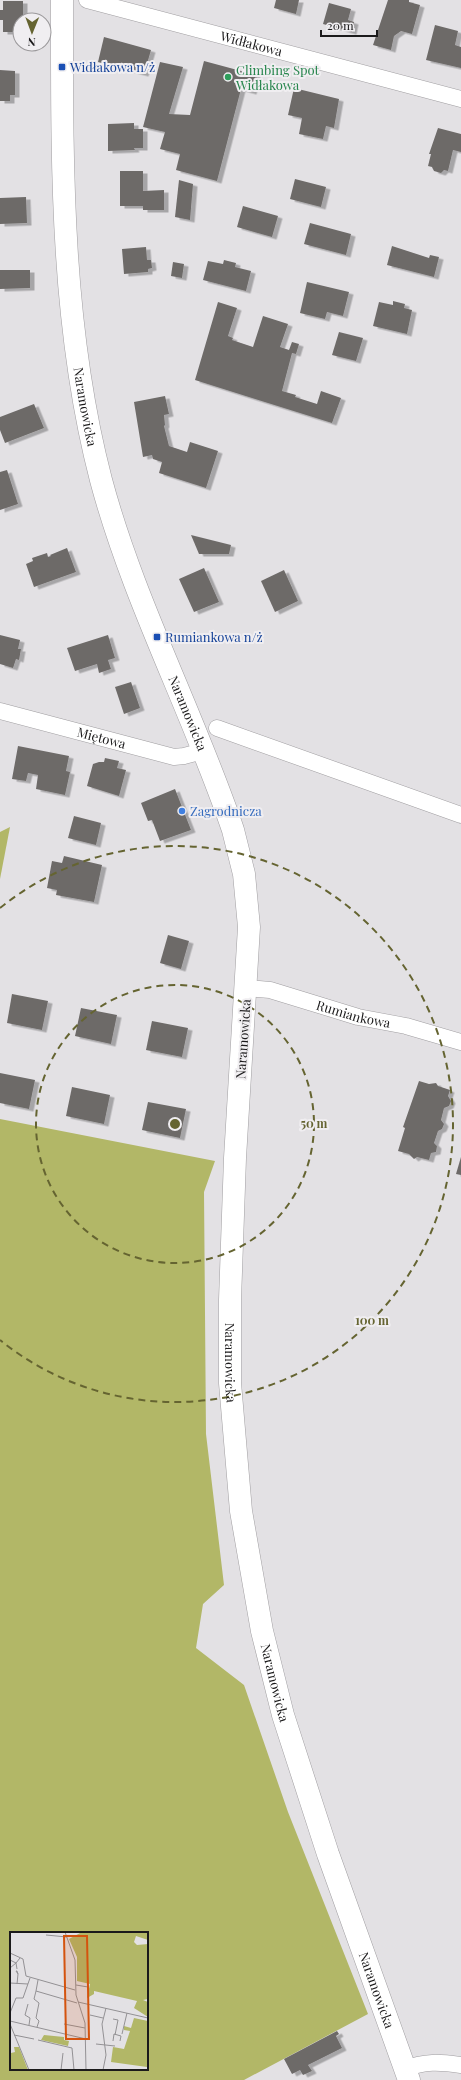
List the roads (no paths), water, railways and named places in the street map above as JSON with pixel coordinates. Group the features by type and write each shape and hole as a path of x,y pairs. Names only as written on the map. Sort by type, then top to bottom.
{"street":[{"name":"Naramowicka","path":"62,0 64,196 67,266 77,349 92,440 117,533 143,603 203,750 233,830 244,874 249,927 247,988 235,1158 230,1383 236,1466 246,1550 271,1674 296,1761 406,2075"},
{"name":"Widłakowa","path":"87,0 461,99"},
{"name":"Miętowa","path":"0,711 174,756 184,756 203,750"},
{"path":"217,728 461,815"},
{"name":"Rumiankowa","path":"247,988 270,990 358,1017 406,1026 461,1042"},
{"path":"406,2075 420,2063 439,2062 461,2065"}],"place":[{"name":"Widłakowa n/ż","path":"62,67"},
{"name":"Climbing Spot Widłakowa","path":"228,77"},
{"name":"Rumiankowa n/ż","path":"157,637"},
{"name":"Zagrodnicza","path":"182,811"}]}
